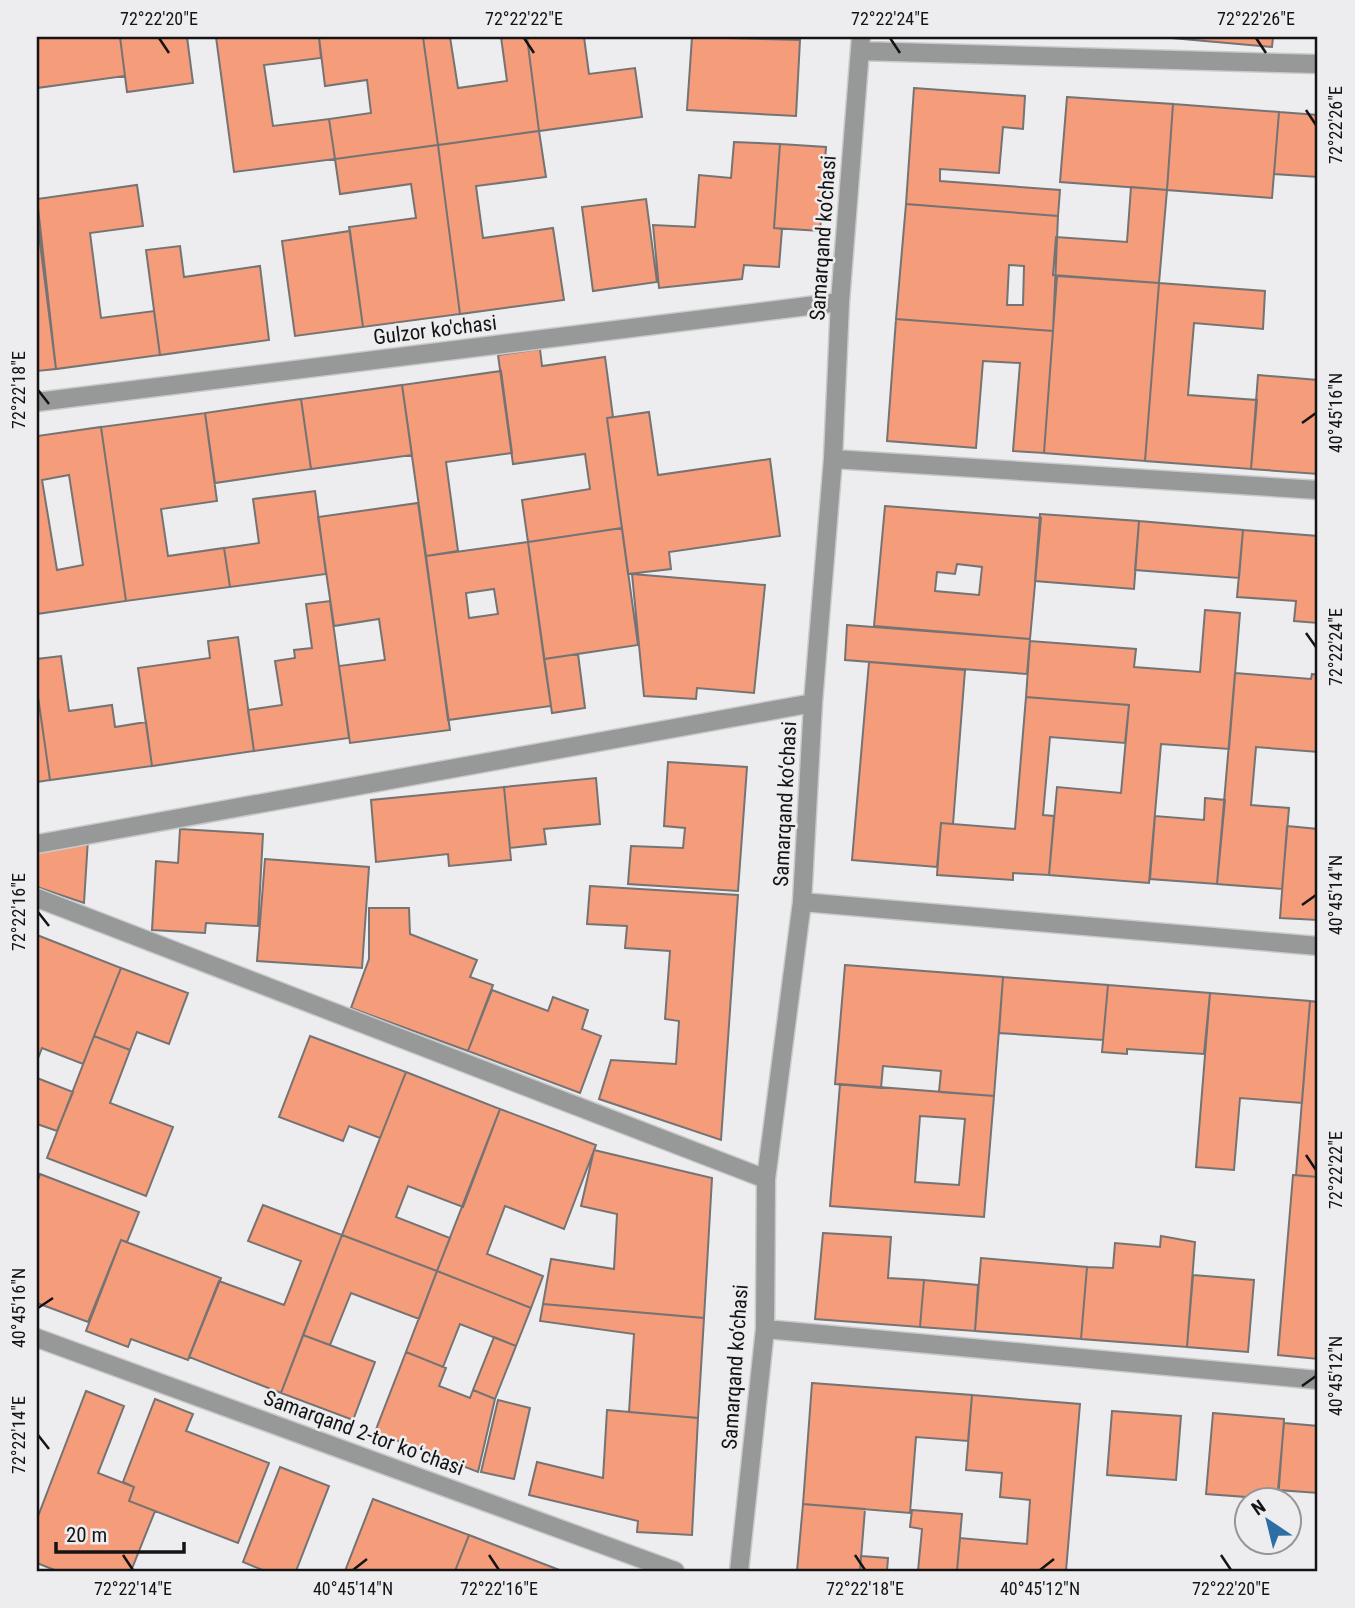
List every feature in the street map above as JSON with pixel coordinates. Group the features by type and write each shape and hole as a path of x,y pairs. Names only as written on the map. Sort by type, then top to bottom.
{"street":[{"path":"860,44 1318,62"},
{"name":"Samarqand ko‘chasi","path":"739,1571 765,1329 766,1179 802,902 813,703 833,459 840,302 860,44"},
{"name":"Gulzor ko'chasi","path":"37,402 840,302"},
{"path":"833,459 1318,490"},
{"path":"37,844 813,703"},
{"path":"37,898 766,1179"},
{"path":"802,902 1318,946"},
{"path":"765,1329 1318,1380"},
{"name":"Samarqand 2-tor koʻchasi","path":"37,1338 675,1571"}],"building":[{"path":"37,37 120,37 125,76 37,88"},
{"path":"120,37 187,37 193,83 127,92"},
{"path":"216,37 319,37 321,58 264,65 273,126 329,119 335,159 234,172"},
{"path":"319,37 423,37 438,145 335,159 329,119 371,113 367,80 325,86"},
{"path":"423,37 450,37 458,88 507,81 501,37 527,37 539,131 438,145"},
{"path":"527,37 584,37 589,74 635,68 642,117 539,131"},
{"path":"692,37 800,40 796,116 687,110"},
{"path":"1160,37 1273,37 1272,47"},
{"path":"914,88 1025,96 1023,129 1003,127 999,173 940,169 940,181 1060,190 1058,216 906,204"},
{"path":"1067,97 1173,104 1167,190 1060,182"},
{"path":"1173,104 1279,112 1272,198 1167,190"},
{"path":"1279,112 1318,115 1318,177 1274,174"},
{"path":"539,131 546,177 476,186 483,238 553,228 564,300 460,314 438,145"},
{"path":"734,142 780,144 774,228 782,229 779,267 744,265 742,279 659,288 653,225 695,227 699,175 731,178"},
{"path":"780,144 826,147 820,231 774,228"},
{"path":"438,145 460,314 363,327 349,227 416,218 411,184 340,194 335,159"},
{"path":"137,185 143,226 90,233 101,318 154,311 160,355 56,369 37,199"},
{"path":"1131,187 1167,190 1159,283 1053,275 1056,237 1127,242"},
{"path":"646,199 657,282 593,291 582,207"},
{"path":"906,204 1058,216 1053,331 896,319","holes":["1009,265 1024,266 1023,305 1007,305"]},
{"path":"37,219 56,369 37,371"},
{"path":"350,231 363,327 295,336 282,241"},
{"path":"180,246 184,277 260,266 269,340 160,355 146,250"},
{"path":"1057,276 1159,283 1145,461 1044,453"},
{"path":"1159,283 1265,291 1263,329 1194,323 1188,395 1257,400 1251,469 1145,461"},
{"path":"896,319 1053,331 1044,453 1013,451 1020,363 983,361 976,448 887,441"},
{"path":"540,349 542,366 605,357 613,417 607,418 622,528 528,542 522,500 590,489 585,454 513,464 498,355"},
{"path":"501,371 512,453 446,462 458,551 426,556 402,385"},
{"path":"1258,375 1318,380 1318,474 1251,469"},
{"path":"402,385 412,455 311,469 301,399"},
{"path":"301,399 311,469 215,483 205,413"},
{"path":"649,412 658,475 770,459 780,536 669,552 671,569 628,574 607,418"},
{"path":"205,413 217,501 161,509 168,556 224,548 230,587 126,601 101,427"},
{"path":"101,427 126,601 37,614 37,436","holes":["69,475 83,565 57,570 42,480"]},
{"path":"315,491 326,574 230,587 224,548 259,543 253,499"},
{"path":"418,503 450,730 350,743 339,666 385,660 379,619 334,626 318,517"},
{"path":"885,506 1041,518 1030,639 874,626","holes":["957,564 982,567 979,595 935,591 937,572 955,574"]},
{"path":"1040,514 1139,521 1134,589 1035,581"},
{"path":"1139,521 1243,530 1239,578 1135,570"},
{"path":"622,528 638,645 544,659 528,542"},
{"path":"1243,530 1318,536 1318,623 1294,621 1296,601 1237,597"},
{"path":"528,542 551,706 448,720 426,556","holes":["494,589 498,614 469,618 466,593"]},
{"path":"632,574 765,585 754,693 697,688 696,699 644,696"},
{"path":"330,601 349,738 254,751 248,710 282,705 275,661 295,658 294,650 312,648 306,604"},
{"path":"1205,610 1240,613 1229,749 1161,744 1149,883 1049,875 1057,787 1121,793 1129,705 1026,697 1030,641 1136,649 1134,667 1200,672"},
{"path":"847,625 1030,639 1027,674 845,660"},
{"path":"238,637 254,751 152,766 138,668 210,658 208,641"},
{"path":"578,654 585,708 552,713 544,659"},
{"path":"61,656 69,711 112,705 115,727 146,722 152,766 50,780 37,690 37,659"},
{"path":"869,662 965,670 953,824 941,823 937,867 852,860"},
{"path":"1235,673 1311,679 1312,674 1318,675 1318,752 1256,747 1251,805 1289,808 1282,889 1217,884"},
{"path":"37,690 50,780 37,782"},
{"path":"1026,697 1129,705 1125,743 1050,737 1043,815 1054,816 1049,875 1013,873 1013,880 937,875 941,823 1015,829"},
{"path":"668,762 747,767 738,891 628,884 631,846 683,848 685,828 664,826"},
{"path":"596,778 600,824 544,829 546,844 510,848 504,787"},
{"path":"504,787 511,860 449,866 448,854 376,862 371,800"},
{"path":"1205,798 1225,800 1217,884 1150,879 1155,816 1204,820"},
{"path":"1287,826 1318,829 1318,920 1280,918"},
{"path":"180,829 263,834 258,926 206,923 205,933 152,930 156,861 178,863"},
{"path":"88,839 84,903 37,887 37,847"},
{"path":"265,859 369,867 362,968 257,961"},
{"path":"590,886 738,895 721,1140 599,1099 611,1060 676,1064 679,1021 665,1019 670,951 625,948 627,926 587,924"},
{"path":"369,908 409,908 410,934 477,960 470,977 493,985 468,1051 351,1008 369,959"},
{"path":"37,935 121,968 83,1064 42,1048 37,1061"},
{"path":"845,965 1003,977 994,1096 939,1092 941,1071 883,1066 881,1088 835,1084"},
{"path":"121,968 188,993 169,1044 137,1032 130,1050 94,1036"},
{"path":"1003,977 1108,985 1103,1040 999,1033"},
{"path":"1108,985 1210,993 1204,1054 1127,1049 1127,1054 1102,1052"},
{"path":"492,990 548,1011 553,997 588,1010 582,1029 601,1036 580,1093 468,1051"},
{"path":"1210,993 1310,1001 1302,1103 1240,1098 1234,1170 1196,1167"},
{"path":"1310,1001 1318,1002 1318,1177 1296,1175"},
{"path":"94,1036 130,1050 110,1103 173,1127 146,1196 47,1158"},
{"path":"310,1036 406,1072 380,1138 349,1126 343,1141 279,1117"},
{"path":"406,1072 500,1109 463,1207 408,1186 396,1217 450,1238 437,1271 342,1235"},
{"path":"37,1078 73,1092 57,1131 37,1124"},
{"path":"840,1084 994,1096 984,1217 830,1206","holes":["920,1116 965,1119 959,1185 915,1182"]},
{"path":"500,1109 596,1145 564,1229 505,1206 487,1254 543,1276 531,1308 437,1271"},
{"path":"594,1150 712,1178 704,1318 543,1304 551,1259 614,1269 617,1214 581,1206"},
{"path":"40,1174 139,1212 127,1242 121,1240 88,1322 37,1303 37,1183"},
{"path":"1293,1175 1318,1177 1318,1359 1278,1355"},
{"path":"263,1205 342,1235 281,1393 189,1357 219,1281 284,1305 301,1261 248,1241"},
{"path":"823,1233 891,1237 888,1278 924,1280 920,1327 815,1319"},
{"path":"342,1235 437,1271 419,1319 351,1293 330,1345 303,1335"},
{"path":"1161,1236 1195,1242 1187,1347 1081,1339 1087,1267 1113,1268 1115,1243 1160,1247"},
{"path":"121,1240 221,1278 188,1360 131,1339 128,1347 86,1331"},
{"path":"981,1258 1087,1267 1081,1339 975,1331"},
{"path":"437,1271 531,1308 516,1346 460,1324 443,1367 406,1352"},
{"path":"1193,1275 1254,1280 1248,1352 1187,1347"},
{"path":"924,1280 978,1285 975,1331 920,1327"},
{"path":"543,1304 704,1318 698,1418 629,1412 634,1334 540,1321"},
{"path":"303,1335 375,1362 353,1420 281,1393"},
{"path":"494,1337 516,1346 495,1399 473,1390"},
{"path":"406,1352 446,1368 439,1386 470,1398 473,1390 495,1399 478,1472 375,1432"},
{"path":"812,1383 972,1395 968,1441 916,1437 910,1513 803,1504"},
{"path":"86,1391 124,1406 98,1473 134,1487 129,1501 155,1511 131,1571 57,1571 37,1563 37,1519"},
{"path":"972,1395 1080,1404 1066,1571 957,1571 960,1538 1027,1544 1030,1500 1000,1497 1002,1473 966,1470"},
{"path":"155,1399 193,1414 186,1431 269,1463 238,1543 129,1501 134,1487 123,1482"},
{"path":"498,1400 530,1408 514,1479 481,1472"},
{"path":"607,1410 698,1418 692,1535 637,1532 638,1521 529,1495 537,1462 603,1478"},
{"path":"1112,1411 1181,1416 1176,1480 1107,1475"},
{"path":"1213,1413 1284,1419 1279,1486 1232,1486 1232,1496 1206,1494"},
{"path":"1284,1423 1318,1426 1318,1493 1302,1492 1302,1486 1278,1486"},
{"path":"280,1467 329,1486 296,1571 265,1571 243,1562"},
{"path":"373,1499 469,1535 455,1571 345,1571"},
{"path":"803,1504 865,1509 860,1571 797,1571"},
{"path":"912,1510 962,1514 957,1571 918,1571 922,1529 910,1527"},
{"path":"469,1535 562,1571 455,1571"},
{"path":"861,1556 888,1558 887,1571 860,1571"}]}
